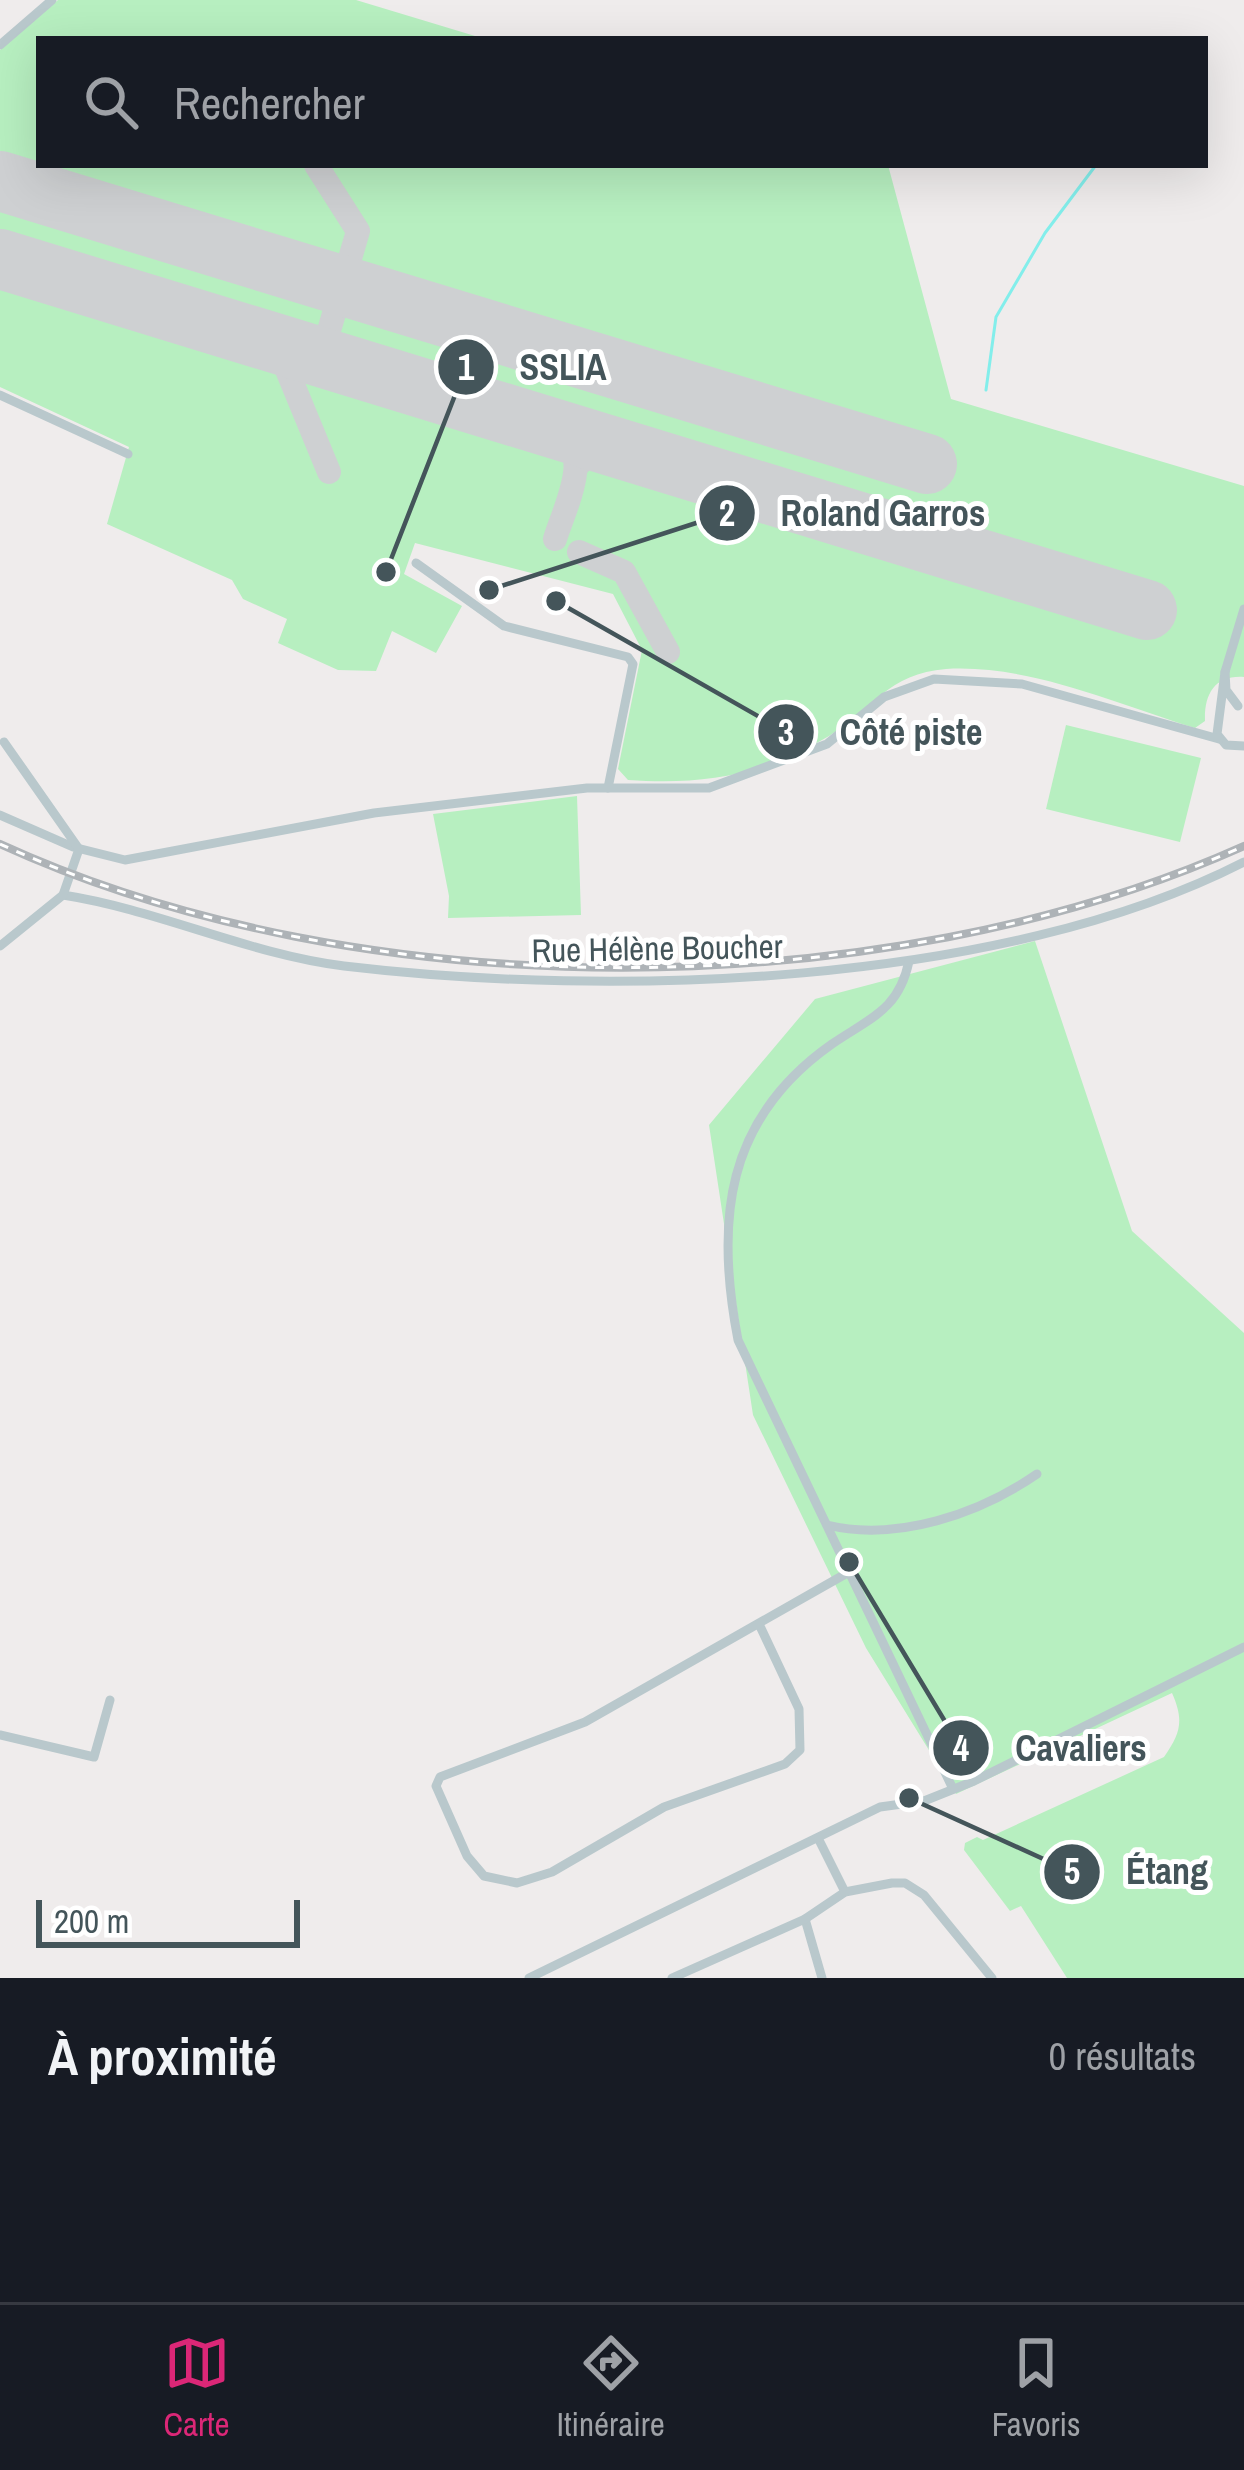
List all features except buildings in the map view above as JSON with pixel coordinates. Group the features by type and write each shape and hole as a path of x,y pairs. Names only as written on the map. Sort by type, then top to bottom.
{"street":[{"path":"0,44 52,0"},
{"path":"0,395 128,454"},
{"path":"416,563 504,626 628,657 632,664 608,788"},
{"path":"1219,739 1225,672 1244,609"},
{"path":"1197,734 1241,707 1226,690 1225,672"},
{"path":"0,815 79,849 125,860 374,813 608,788 709,788 827,744 897,689 934,679 1022,684 1242,749"},
{"path":"4,742 79,849"},
{"path":"0,946 64,895 79,849"},
{"name":"Rue Hélène Boucher","path":"64,895 105,902 241,944 343,965 538,979 782,975 909,961 1023,940 1244,862"},
{"path":"909,961 901,990 885,1013 802,1067 758,1121 724,1217 738,1340 953,1789"},
{"path":"827,1525 872,1529 938,1522 1037,1474"},
{"path":"759,1624 801,1721 800,1750 785,1764 664,1807 533,1881 500,1882 484,1876 467,1856 436,1786 440,1777 585,1722 849,1572"},
{"path":"529,1978 880,1807 924,1801 953,1789 1244,1647"},
{"path":"0,1735 94,1756 110,1700"},
{"path":"818,1838 845,1892"},
{"path":"672,1978 805,1919 845,1892 892,1882 916,1888 992,1978"},
{"path":"805,1919 822,1978"}],"green space":[{"path":"58,0 356,0 475,36 36,36 36,168 889,168 951,399 1244,486 1244,677 1226,679 1213,688 1205,721 1195,728 1041,679 977,669 926,672 895,685 829,736 780,760 732,775 655,781 628,780 618,769 642,650 613,594 415,543 404,574 462,606 436,653 392,631 376,671 338,670 278,643 287,619 243,599 232,580 107,524 129,447 0,387 0,50"},
{"path":"1066,725 1201,758 1180,842 1046,809"},
{"path":"577,796 581,915 448,918 449,896 433,814"},
{"path":"1035,941 1132,1231 1244,1333 1244,1978 1067,1978 1021,1906 1010,1911 964,1850 965,1843 977,1837 983,1840 1164,1757 1179,1726 1172,1693 956,1794 866,1648 753,1415 709,1125 815,999"}],"waterway":[{"path":"986,390 996,317 1045,233 1094,168"}],"taxiway":[{"path":"318,168 358,231 326,341 337,362"},
{"path":"247,334 282,358 329,472"},
{"path":"555,539 576,467 569,441 558,431"},
{"path":"577,466 592,450 614,448"},
{"path":"579,552 624,572 668,652"}],"runway":[{"path":"0,181 927,464"},
{"path":"0,259 1147,610"}],"railway":[{"path":"0,844 142,898 295,937 457,960 622,968 787,960 948,937 1102,899 1244,846"}],"place":[{"name":"SSLIA","path":"386,572"},
{"name":"Roland Garros","path":"489,590"},
{"name":"Côté piste","path":"556,601"},
{"name":"Cavaliers","path":"849,1562"},
{"name":"Étang","path":"909,1798"}]}
